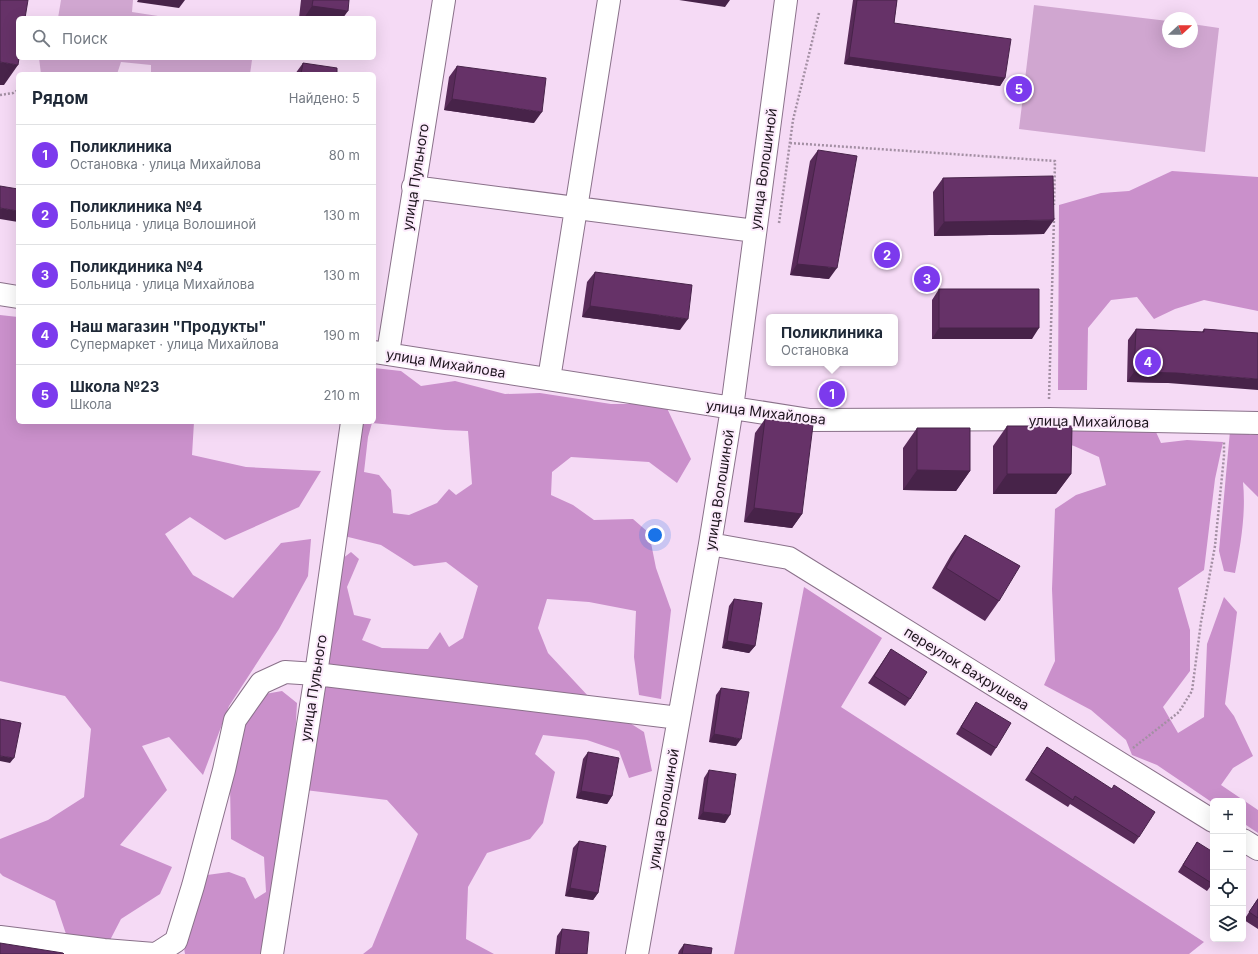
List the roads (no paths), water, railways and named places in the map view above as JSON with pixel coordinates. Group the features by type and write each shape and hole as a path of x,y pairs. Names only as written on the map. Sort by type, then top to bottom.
{"street":[{"name":"улица Пульного","path":"381,352 413,187 444,0"},
{"path":"549,379 609,0"},
{"name":"улица Волошиной","path":"637,954 710,544 732,408 786,0"},
{"path":"413,187 755,231"},
{"path":"0,294 16,297"},
{"name":"улица Михайлова","path":"381,352 810,420 1048,419 1258,423"},
{"name":"улица Пульного","path":"272,954 316,674 352,424"},
{"name":"переулок Вахрушева","path":"710,544 789,558 1210,819"},
{"path":"0,937 104,950 155,954 176,941 201,858 224,770 235,720 261,683 284,672 316,674 679,718"},
{"path":"1246,842 1258,849"}],"place":[{"name":"Школа №23","path":"1019,89"},
{"name":"Поликлиника №4","path":"887,255"},
{"name":"Поликдиника №4","path":"927,279"},
{"name":"Наш магазин \"Продукты\"","path":"1148,362"},
{"name":"Поликлиника","path":"832,394"}]}
